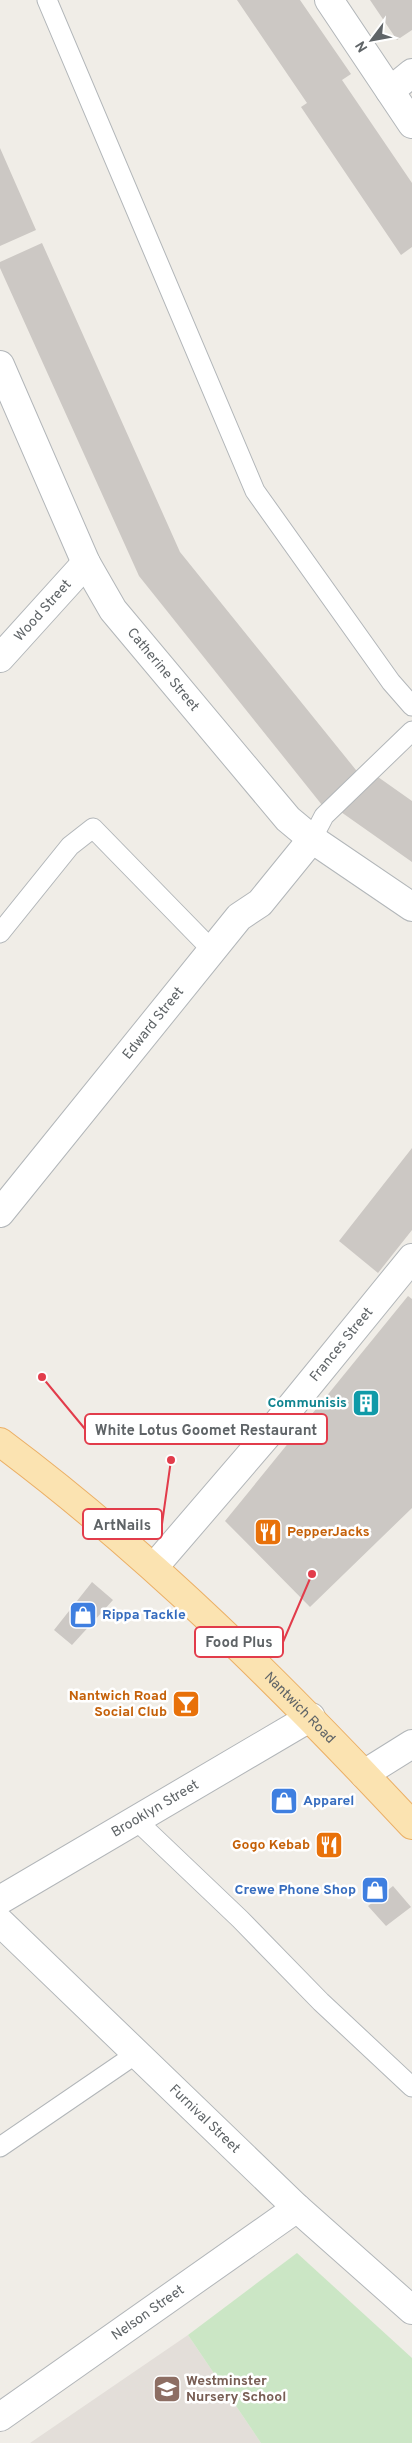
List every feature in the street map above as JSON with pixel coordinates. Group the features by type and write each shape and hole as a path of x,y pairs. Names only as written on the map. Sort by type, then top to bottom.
{"main road":[{"name":"Nantwich Road","path":"0,1442 154,1568 310,1718 412,1825"}],"street":[{"path":"329,0 412,124"},
{"path":"390,91 412,73"},
{"name":"Catherine Street","path":"0,365 86,563 113,610 288,819 312,839 412,907"},
{"name":"Wood Street","path":"0,658 86,563"},
{"name":"Edward Street","path":"0,1213 239,917 260,903 312,839"},
{"name":"Frances Street","path":"154,1568 409,1267"},
{"name":"Brooklyn Street","path":"0,1900 310,1718"},
{"path":"364,1774 412,1744"},
{"name":"Furnival Street","path":"0,1922 297,2208 412,2310"},
{"name":"Nelson Street","path":"0,2417 297,2208"}],"lane":[{"path":"46,0 255,491 390,682 412,706"},
{"path":"312,839 324,816 412,731"},
{"path":"0,932 70,846 93,828 212,950"},
{"path":"136,1820 240,1919 321,2002 412,2087"},
{"path":"0,2147 136,2054"}],"shaded area":[{"name":"Westminster Nursery School","path":"188,2335 261,2443 30,2443"}],"green space":[{"path":"297,2253 412,2358 412,2443 261,2443 188,2335"}],"building":[{"path":"237,0 300,0 351,74 342,80 412,183 412,247 401,255 301,107 307,103"},
{"path":"370,0 412,0 412,30 397,40"},
{"path":"0,148 36,230 0,246"},
{"path":"42,243 180,552 360,775 322,805 139,576 0,268 0,262"},
{"path":"378,777 412,801 412,862 341,812"},
{"path":"412,1148 412,1230 378,1273 339,1241"},
{"name":"Communisis","path":"408,1296 412,1299 412,1508 310,1607 225,1521"},
{"name":"Rippa Tackle","path":"92,1582 113,1600 72,1645 54,1630"},
{"path":"393,1886 411,1907 386,1926 368,1906"}],"place":[{"name":"White Lotus Goomet Restaurant","path":"42,1377"},
{"name":"Communisis","path":"366,1403"},
{"name":"ArtNails","path":"171,1460"},
{"name":"PepperJacks","path":"268,1532"},
{"name":"Food Plus","path":"312,1574"},
{"name":"Rippa Tackle","path":"83,1615"},
{"name":"Nantwich Road Social Club","path":"186,1704"},
{"name":"Apparel","path":"284,1801"},
{"name":"Gogo Kebab","path":"329,1845"},
{"name":"Crewe Phone Shop","path":"375,1890"},
{"name":"Westminster Nursery School","path":"167,2389"}]}
